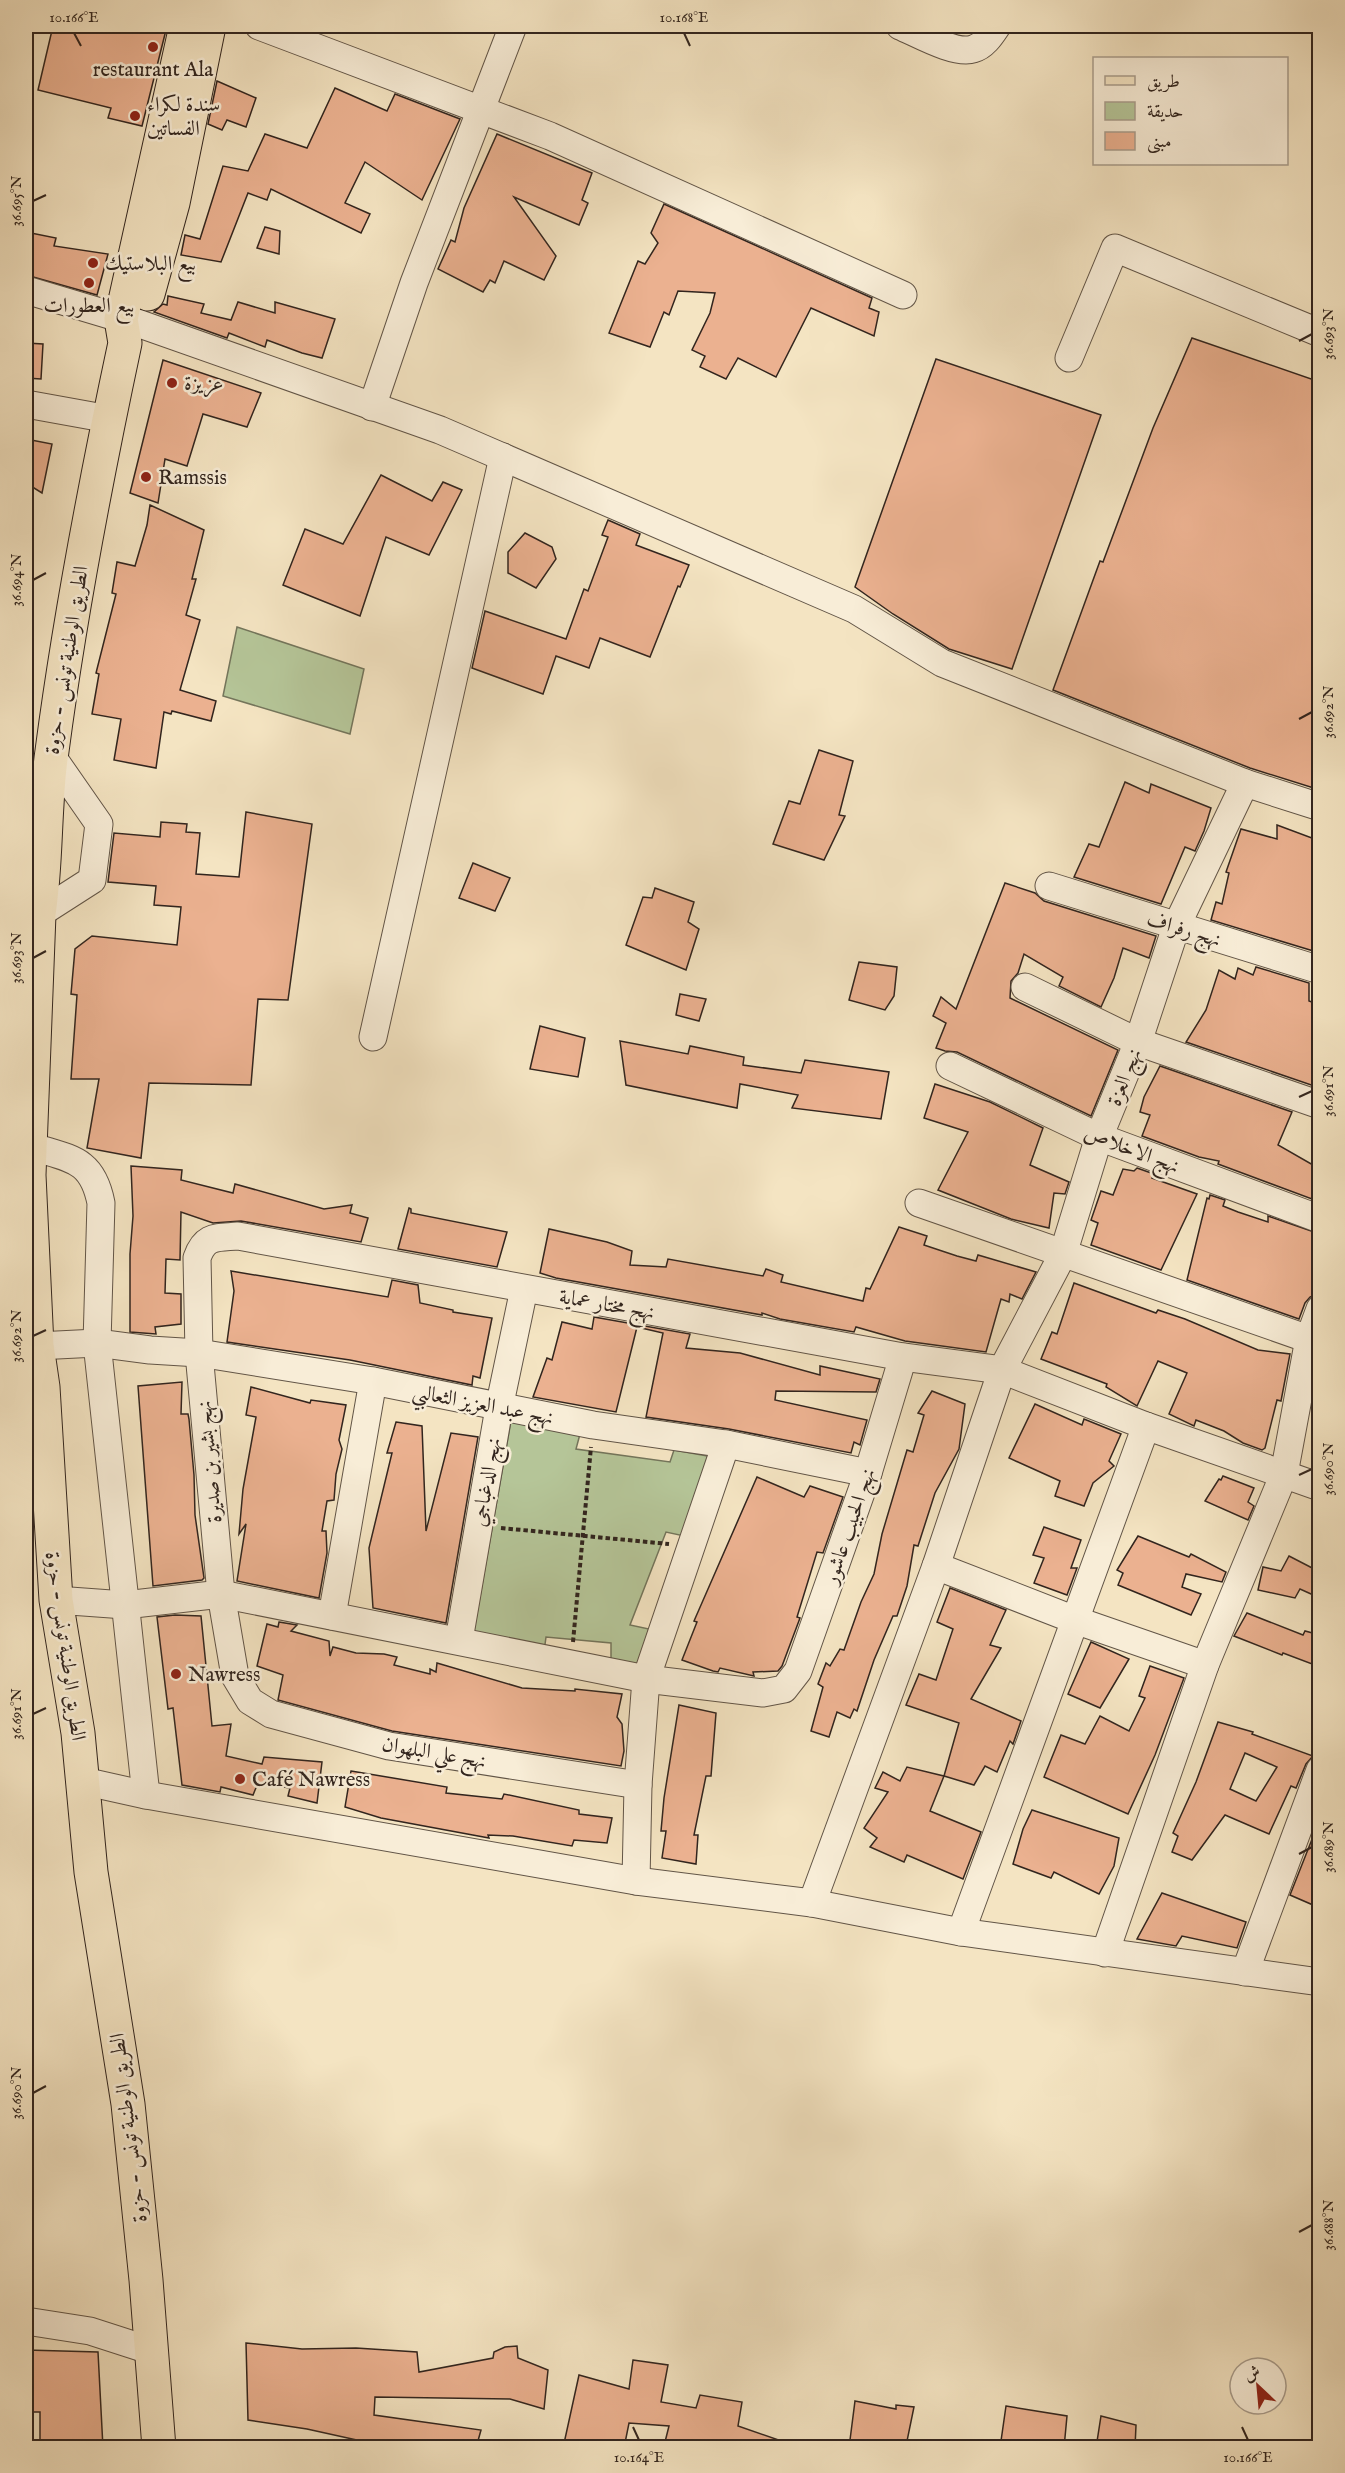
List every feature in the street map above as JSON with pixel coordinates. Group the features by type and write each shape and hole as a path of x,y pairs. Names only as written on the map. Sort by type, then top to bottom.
{"main road":[{"name":"الطريق الوطنية تونس - حزوة","path":"159,2448 128,2104 91,1872 84,1780 56,1600 43,1387 37,1346 28,1165 30,1020 36,893 51,755 69,629 93,495 128,329 186,26"},
{"name":"الطريق الوطنية تونس - حزوة","path":"128,329 173,203 209,26"}],"street":[{"path":"259,26 550,136 903,295"},
{"path":"372,407 414,283 513,26"},
{"path":"900,26 956,49 973,49 987,41 997,26"},
{"path":"1069,358 1115,248 1320,333"},
{"path":"26,290 128,329 440,430 854,609 942,663 1245,783 1320,807"},
{"path":"26,404 109,419"},
{"path":"373,1037 503,457"},
{"path":"36,893 92,880 99,824 51,755"},
{"name":"نهج العزة","path":"812,1903 936,1566 1002,1370 1063,1254 1099,1137 1138,1042 1176,927 1245,783"},
{"name":"نهج رفراف","path":"1049,886 1320,970"},
{"path":"1025,987 1138,1042 1320,1105"},
{"name":"نهج الاخلاص","path":"951,1066 1099,1137 1320,1219"},
{"path":"28,1165 78,1161 91,1172 97,1183 101,1203 97,1343 146,1795"},
{"path":"919,1203 1314,1341"},
{"name":"نهج مختار عماية","path":"213,1238 238,1236 903,1357 1002,1370 1146,1426 1320,1487"},
{"name":"نهج بشير بن صديرة","path":"213,1238 202,1245 197,1258 199,1353 221,1594 235,1676 242,1690"},
{"name":"نهج الدغباجي","path":"459,1640 499,1408 524,1289"},
{"path":"1105,1953 1205,1665 1284,1474 1320,1309"},
{"name":"نهج عبد العزيز الثعالبي","path":"37,1346 97,1343 199,1353 373,1381 592,1425 726,1444 868,1473"},
{"name":"نهج الحبيب عاشور","path":"646,1679 763,1693 784,1689 798,1671 868,1473 903,1357"},
{"path":"332,1616 373,1381"},
{"path":"961,1932 1146,1426"},
{"path":"636,1881 638,1785 646,1679 726,1444"},
{"path":"936,1566 1075,1620 1205,1665"},
{"path":"56,1600 125,1605 221,1594 646,1679"},
{"name":"نهج علي البلهوان","path":"242,1690 250,1701 271,1714 389,1746 638,1785"},
{"path":"1245,1972 1320,1770"},
{"path":"84,1780 146,1795 636,1881 812,1903 961,1932 1320,1982"},
{"path":"26,2321 90,2331 152,2351"}],"path":[{"path":"571,1665 592,1425"},
{"path":"479,1527 692,1547"}],"green space":[{"path":"237,627 364,669 350,734 223,696"},
{"path":"511,1421 580,1434 576,1449 670,1462 674,1450 713,1457 684,1536 666,1532 630,1625 649,1629 638,1664 611,1661 611,1643 546,1637 544,1652 473,1636"}],"building":[{"path":"53,26 167,26 142,126 108,118 111,108 38,90"},
{"path":"217,81 256,98 246,127 227,120 222,130 208,124"},
{"path":"335,88 387,111 395,94 460,119 422,200 365,162 345,203 370,214 361,233 271,189 267,200 248,193 221,262 181,255 185,235 200,239 223,166 248,171 265,134 307,148"},
{"path":"497,134 592,173 582,200 588,203 579,225 514,197 556,256 544,280 504,261 495,283 490,280 483,292 438,269 451,240 455,242 464,208"},
{"path":"664,204 872,298 869,308 879,312 874,336 811,308 776,377 738,358 726,379 700,367 705,356 692,350 710,313 715,293 678,291 669,315 664,312 650,347 609,333 638,261 645,264 658,243 651,233"},
{"path":"265,227 280,231 279,254 257,248"},
{"path":"26,232 56,238 54,246 108,254 97,295 26,275"},
{"path":"168,296 204,304 201,313 231,320 238,302 275,313 275,302 335,319 322,358 267,340 265,347 229,333 227,338 154,312 163,304 167,305"},
{"path":"1192,338 1320,382 1320,790 1250,768 1053,690 1100,561 1103,562 1153,428"},
{"path":"26,343 43,344 41,379 26,378"},
{"path":"936,359 1101,415 1012,669 949,649 855,587"},
{"path":"163,360 261,393 247,427 203,414 187,466 165,459 158,503 130,493"},
{"path":"26,439 52,444 42,493 26,483"},
{"path":"381,475 432,501 443,482 462,490 429,555 386,537 360,616 283,585 305,529 343,544"},
{"path":"150,505 204,530 192,579 196,579 186,615 200,620 180,690 216,701 211,721 172,711 171,714 164,712 156,768 114,760 121,719 92,714 99,674 96,673 116,594 112,593 117,562 135,566 147,525"},
{"path":"608,520 640,534 636,545 689,565 680,587 678,586 650,657 600,638 589,668 556,656 543,694 472,668 485,611 566,639 584,589 588,591 608,537 602,535"},
{"path":"525,533 552,547 556,559 536,588 508,573 508,552"},
{"path":"819,750 853,761 839,815 845,816 824,860 773,844 789,801 800,804"},
{"path":"1125,782 1149,793 1151,784 1211,808 1195,851 1185,847 1161,904 1074,877 1089,844 1099,847"},
{"path":"246,812 312,824 288,1000 258,999 251,1085 149,1083 141,1158 87,1148 99,1079 71,1079 77,995 71,994 75,949 92,936 177,945 181,907 154,905 156,886 108,882 114,833 160,837 161,822 187,824 186,832 200,833 196,874 239,877"},
{"path":"1277,825 1320,841 1320,953 1211,920 1216,902 1222,904 1229,873 1226,872 1241,829 1277,839"},
{"path":"473,863 510,878 495,911 459,898"},
{"path":"1005,883 1035,893 1044,901 1156,936 1149,958 1123,948 1114,978 1101,1007 1059,986 1063,977 1024,954 1018,973 1011,981 1010,998 1118,1050 1091,1116 957,1052 936,1048 946,1023 933,1016 941,997 956,1009"},
{"path":"655,888 694,902 688,922 699,929 686,970 626,945 643,897 652,898"},
{"path":"859,962 897,967 894,996 885,1010 849,1000"},
{"path":"1256,967 1309,983 1309,1001 1320,1005 1320,1088 1186,1042 1206,1010 1219,970 1235,979 1238,968 1253,975"},
{"path":"680,994 706,999 699,1021 676,1015"},
{"path":"540,1026 585,1038 578,1077 530,1069"},
{"path":"620,1041 688,1054 690,1046 744,1057 743,1065 801,1073 805,1060 889,1072 881,1119 792,1108 798,1095 740,1084 737,1108 626,1085"},
{"path":"1160,1066 1292,1112 1278,1145 1320,1169 1320,1202 1218,1164 1219,1161 1199,1157 1142,1136 1150,1115 1140,1112 1144,1097"},
{"path":"935,1084 990,1102 1043,1128 1030,1165 1069,1182 1065,1194 1054,1193 1049,1228 1011,1219 938,1190 968,1132 924,1118"},
{"path":"131,1166 182,1170 181,1180 233,1193 235,1184 324,1209 352,1205 350,1213 368,1218 361,1242 241,1221 213,1223 181,1212 180,1260 166,1259 165,1293 181,1294 181,1324 155,1327 156,1334 130,1332 130,1254 133,1216"},
{"path":"1137,1168 1154,1174 1152,1178 1197,1194 1161,1270 1091,1245 1098,1223 1091,1220 1101,1191 1113,1195 1123,1169 1134,1171"},
{"path":"1210,1195 1225,1200 1223,1206 1238,1212 1268,1222 1268,1216 1320,1234 1320,1284 1317,1294 1305,1303 1299,1319 1187,1280 1207,1198 1209,1199"},
{"path":"409,1208 411,1213 507,1232 497,1267 398,1249"},
{"path":"899,1227 927,1236 924,1245 957,1256 976,1261 978,1255 1036,1272 1022,1299 1010,1294 1009,1302 1001,1299 986,1352 905,1341 856,1327 854,1332 780,1319 762,1313 762,1315 556,1278 540,1273 549,1229 607,1242 632,1251 630,1265 666,1267 668,1259 763,1276 766,1269 783,1275 781,1282 863,1301 866,1288 870,1289"},
{"path":"231,1271 388,1297 392,1280 418,1285 420,1303 453,1310 453,1312 492,1318 480,1378 473,1376 472,1385 350,1360 227,1342 234,1291"},
{"path":"1074,1283 1156,1313 1158,1310 1185,1319 1258,1350 1290,1354 1281,1401 1277,1400 1265,1448 1262,1450 1243,1443 1224,1431 1196,1420 1194,1426 1169,1414 1187,1373 1158,1361 1137,1406 1106,1387 1107,1384 1041,1359 1052,1332 1057,1334"},
{"path":"594,1317 690,1334 686,1348 740,1353 820,1375 820,1366 880,1379 876,1392 776,1391 775,1400 867,1420 860,1445 854,1442 851,1453 729,1429 646,1417 663,1333 637,1327 616,1412 533,1397 547,1358 552,1360 562,1322 592,1329"},
{"path":"182,1382 181,1414 188,1414 189,1419 195,1515 204,1578 153,1586 138,1386"},
{"path":"251,1387 310,1403 311,1400 346,1405 339,1440 342,1449 336,1474 334,1500 327,1501 322,1531 326,1531 327,1553 319,1598 237,1581 246,1524 239,1534 243,1489 256,1417 246,1415"},
{"path":"932,1391 965,1404 959,1449 935,1493 918,1546 914,1545 907,1586 897,1616 893,1616 874,1660 857,1711 854,1709 850,1718 837,1712 829,1737 811,1731 823,1687 818,1684 826,1663 830,1666 840,1649 844,1650 861,1602 874,1574 882,1534 907,1450 913,1452 924,1415 918,1413"},
{"path":"1035,1404 1082,1425 1084,1419 1121,1434 1109,1461 1114,1466 1093,1483 1084,1506 1055,1496 1060,1481 1009,1458"},
{"path":"396,1422 422,1426 426,1531 451,1433 478,1437 446,1623 373,1608 369,1548 392,1453 387,1453"},
{"path":"1223,1476 1254,1488 1248,1502 1254,1506 1248,1520 1205,1501"},
{"path":"757,1477 804,1497 810,1486 843,1497 823,1553 817,1552 797,1617 800,1618 782,1666 778,1671 753,1672 754,1676 720,1668 718,1672 713,1671 682,1660 697,1622 694,1621"},
{"path":"1044,1527 1081,1540 1071,1568 1077,1568 1067,1595 1034,1583 1044,1558 1033,1555"},
{"path":"1138,1536 1189,1557 1191,1554 1226,1572 1222,1582 1186,1574 1182,1587 1201,1594 1191,1615 1118,1585 1123,1573 1117,1570"},
{"path":"1289,1556 1320,1572 1320,1598 1300,1589 1295,1598 1258,1590 1263,1567 1281,1571"},
{"path":"950,1588 1006,1610 990,1645 1001,1648 971,1699 1021,1721 1013,1744 1010,1741 997,1772 985,1766 974,1785 944,1776 959,1723 906,1705 919,1674 936,1680 953,1629 937,1622"},
{"path":"1247,1613 1303,1635 1305,1631 1320,1635 1320,1667 1234,1636"},
{"path":"201,1616 212,1726 231,1724 226,1756 262,1764 264,1757 322,1762 317,1803 288,1796 290,1788 258,1783 253,1795 221,1787 220,1792 182,1785 173,1708 168,1709 157,1617"},
{"path":"279,1622 297,1625 291,1631 329,1641 330,1656 333,1647 356,1653 397,1657 394,1665 430,1674 430,1669 436,1672 437,1663 522,1688 575,1691 575,1689 622,1694 617,1717 622,1724 624,1751 621,1766 392,1731 278,1700 283,1675 257,1666 267,1624 278,1627"},
{"path":"1091,1642 1129,1659 1100,1708 1068,1694"},
{"path":"1150,1666 1184,1678 1155,1755 1128,1814 1044,1777 1061,1735 1085,1744 1100,1716 1129,1731 1145,1698 1139,1696"},
{"path":"679,1705 716,1713 711,1776 706,1776 694,1835 698,1835 696,1864 662,1858 666,1831 661,1831 664,1798"},
{"path":"1218,1722 1253,1732 1252,1734 1313,1756 1306,1764 1296,1788 1291,1786 1269,1834 1225,1815 1192,1860 1172,1852 1178,1836 1173,1833 1196,1782","holes":["1245,1753 1277,1767 1256,1801 1230,1789"]},
{"path":"907,1767 944,1776 930,1811 981,1832 963,1879 907,1855 904,1862 870,1847 877,1838 864,1828 888,1792 875,1788 883,1772 900,1781"},
{"path":"351,1771 447,1787 446,1793 502,1799 504,1794 579,1810 579,1814 612,1818 607,1843 574,1840 572,1846 513,1836 488,1835 489,1838 381,1818 345,1807"},
{"path":"1032,1810 1119,1838 1114,1866 1099,1894 1054,1872 1051,1878 1013,1864 1023,1829"},
{"path":"1320,1819 1320,1908 1290,1895"},
{"path":"1162,1893 1246,1922 1237,1948 1182,1936 1176,1946 1137,1939"},
{"path":"246,2343 302,2349 356,2348 417,2352 419,2372 493,2358 494,2352 505,2347 517,2346 518,2358 548,2370 544,2409 510,2399 375,2397 374,2415 481,2430 476,2448 393,2448 307,2429 248,2420"},
{"path":"26,2350 98,2352 103,2448 67,2448 67,2443 40,2443 40,2412 26,2412"},
{"path":"633,2360 668,2365 661,2402 696,2408 700,2395 742,2402 738,2426 793,2445 792,2448 732,2448 703,2441 696,2448 665,2442 669,2426 629,2423 624,2448 563,2448 579,2375 629,2389"},
{"path":"855,2401 896,2409 896,2405 914,2407 906,2446 850,2440"},
{"path":"1006,2406 1067,2416 1064,2448 1000,2448"},
{"path":"1101,2416 1136,2425 1135,2448 1096,2448"}],"place":[{"name":"restaurant Ala","path":"153,47"},
{"name":"سندة لكراء الفساتين","path":"135,116"},
{"name":"بيع البلاستيك","path":"93,263"},
{"name":"بيع العطورات","path":"89,283"},
{"name":"عزيزة","path":"172,383"},
{"name":"Ramssis","path":"146,477"},
{"name":"Nawress","path":"176,1674"},
{"name":"Café Nawress","path":"240,1779"}]}
